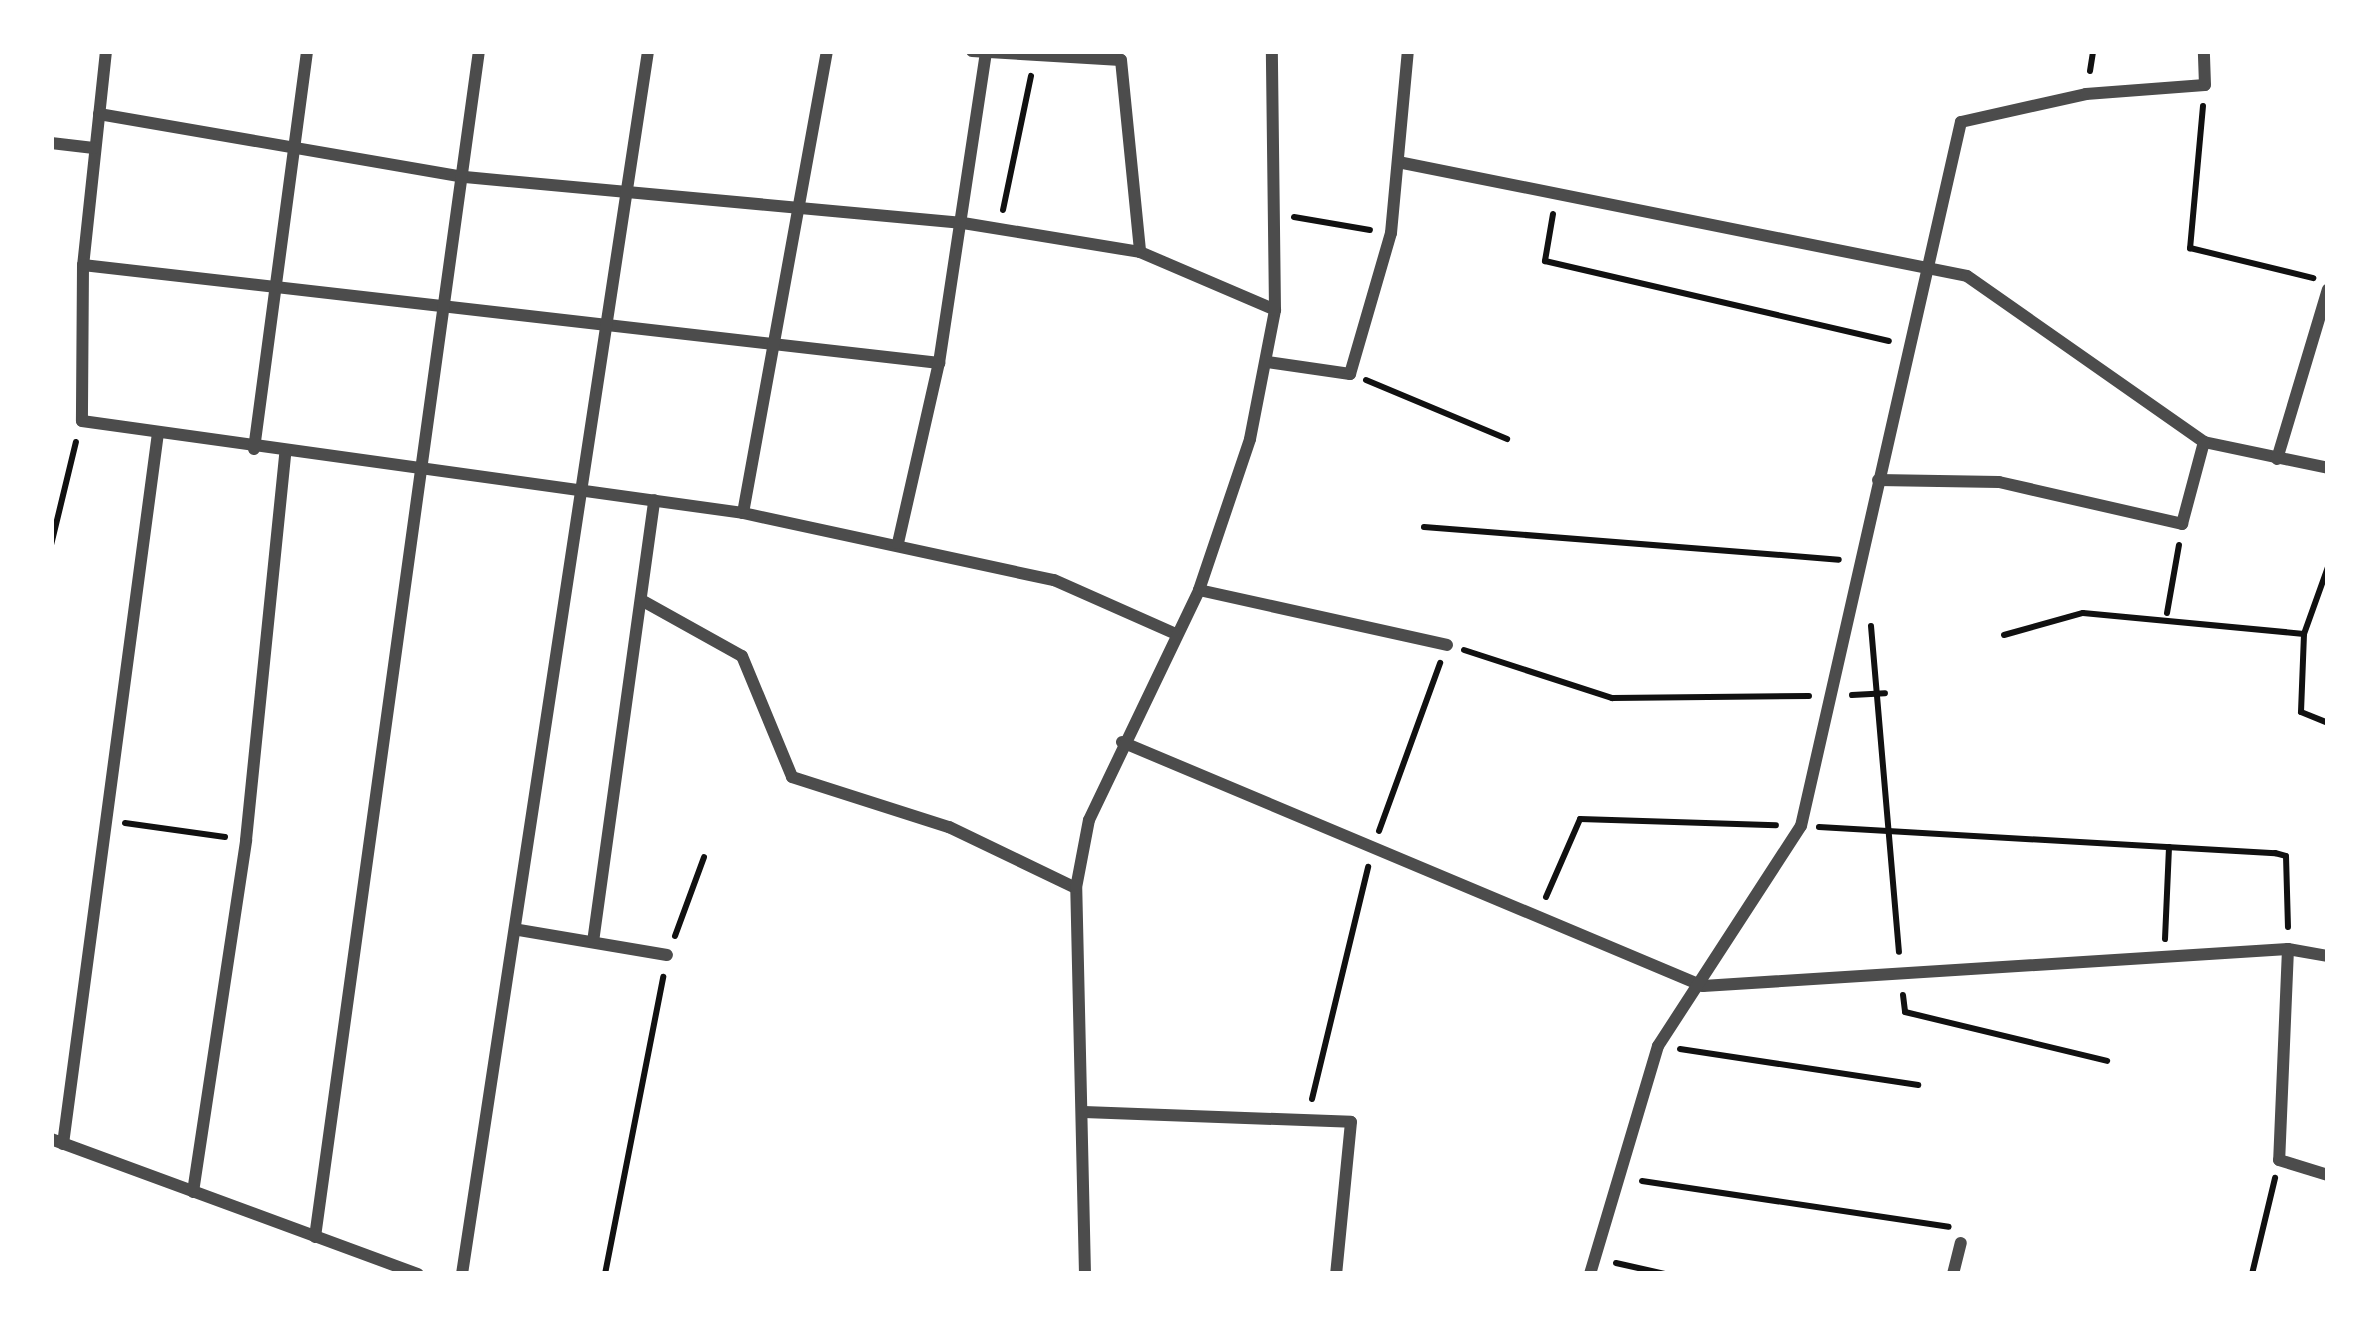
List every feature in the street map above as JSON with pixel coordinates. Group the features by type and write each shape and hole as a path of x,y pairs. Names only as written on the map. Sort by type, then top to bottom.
{"street":[{"path":"106,51 83,265 82,421 285,454 582,485 898,543 1054,580 1177,634"},
{"path":"254,449 307,51"},
{"path":"315,1237 447,312 479,51"},
{"path":"462,1274 519,930 582,485 610,332 648,51"},
{"path":"743,513 782,344 827,51"},
{"path":"1085,1274 1076,888 1122,742 1198,590 1267,362 1274,310 1272,51"},
{"path":"1267,362 1350,374 1391,233 1403,163 1408,51"},
{"path":"1590,1274 1658,1046 1703,986 1801,826 1863,589 1878,480 1925,266 1965,116 2205,85 2204,51"},
{"path":"898,543 940,364 963,223 981,52 1121,61 1140,252"},
{"path":"99,114 291,152 465,177 963,223 1140,252 1274,310"},
{"path":"51,143 94,148"},
{"path":"1403,163 1556,199 1925,266 2005,296 2121,392 2204,442 2328,469"},
{"path":"83,265 610,332 782,344 940,364"},
{"path":"2277,459 2328,285"},
{"path":"158,433 108,821 57,1142 418,1274"},
{"path":"1878,480 1999,482 2182,524 2204,442"},
{"path":"193,1192 246,840 285,454"},
{"path":"593,942 654,500"},
{"path":"1198,590 1447,645"},
{"path":"643,602 742,656 792,777 949,827 1076,888"},
{"path":"1122,742 1703,986 2288,949 2328,956"},
{"path":"519,930 668,955"},
{"path":"2288,949 2279,1160 2328,1175"},
{"path":"1084,1112 1341,1118 1355,1130 1336,1274"},
{"path":"1953,1274 1961,1244"}],"path":[{"path":"999,230 1035,55"},
{"path":"2205,85 2190,248 2328,285"},
{"path":"1556,199 1545,261 1909,345"},
{"path":"1275,214 1391,233"},
{"path":"1350,374 1507,439"},
{"path":"51,545 82,421"},
{"path":"2168,613 2182,524"},
{"path":"1424,527 1867,562"},
{"path":"2328,567 2305,634 2301,712 2328,723"},
{"path":"1863,589 1885,693 1889,831 1905,1012 2107,1061"},
{"path":"2005,635 2083,613 2168,613 2305,634"},
{"path":"1307,1118 1374,845 1447,645 1612,698 1885,693"},
{"path":"1538,914 1580,819 1801,826 2286,856 2288,949"},
{"path":"108,821 246,840"},
{"path":"2164,957 2170,847"},
{"path":"605,1274 668,955 704,857"},
{"path":"1658,1046 1918,1085"},
{"path":"2252,1274 2279,1160"},
{"path":"1618,1178 1948,1226 1961,1244"},
{"path":"1595,1258 1665,1274"}]}
